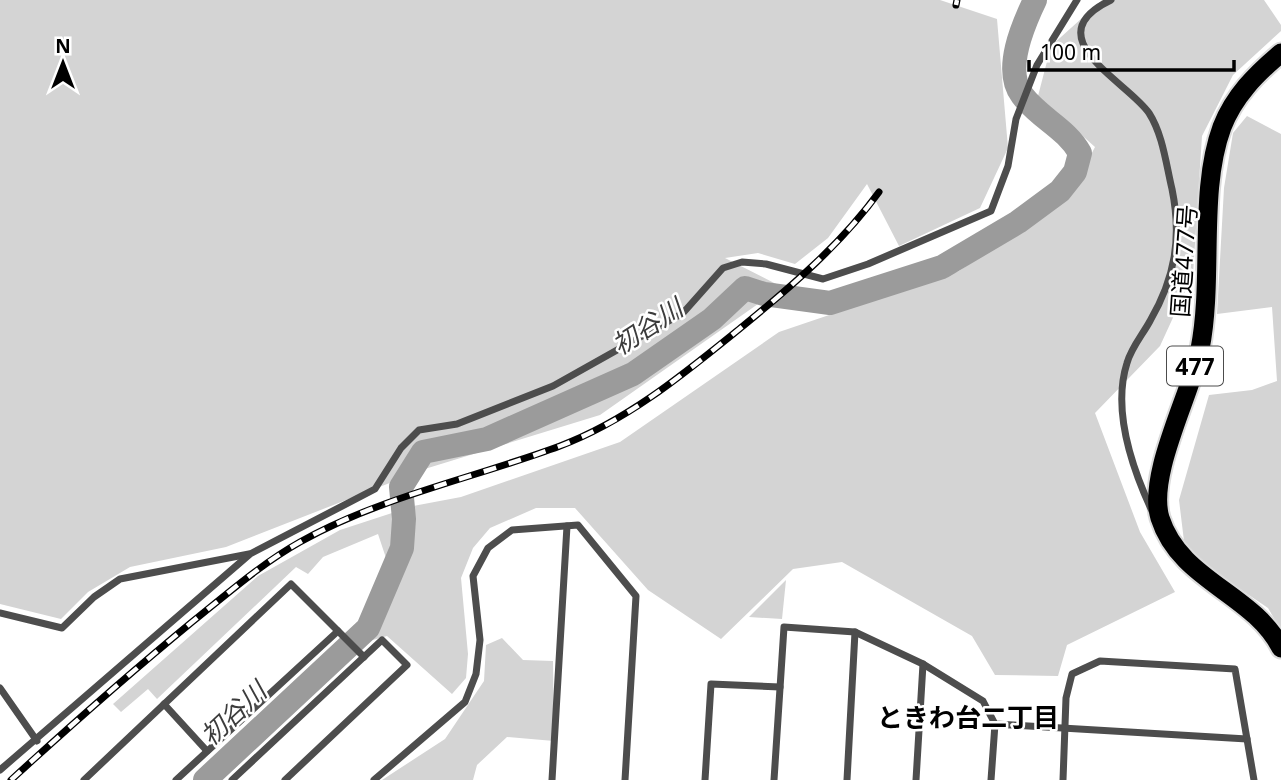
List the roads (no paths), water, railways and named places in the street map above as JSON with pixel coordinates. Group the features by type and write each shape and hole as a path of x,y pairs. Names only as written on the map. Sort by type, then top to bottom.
{"highway":[{"name":"国道477号","path":"1281,53 1259,72 1234,102 1213,156 1206,306 1200,351 1165,460 1159,489 1160,516 1173,544 1196,573 1252,612 1274,634 1281,648"}],"street":[{"path":"0,770 37,741 250,554 375,489 401,448 419,430 457,424 553,386 683,313 723,268 742,262 766,264 823,279 868,264 991,211 1008,166 1016,119 1037,65 1077,0"},
{"path":"1111,0 1095,8 1086,20 1083,31 1084,46 1107,76 1130,91 1149,113 1160,136 1174,201 1176,260 1152,317 1127,362 1122,400 1137,479 1156,521 1173,544"},
{"path":"374,780 465,702 476,674 480,640 473,576 488,548 512,530 578,525 635,596 625,780"},
{"path":"552,780 567,526"},
{"path":"0,613 62,628 94,597 120,579 250,554"},
{"path":"84,780 291,584 363,656"},
{"path":"774,780 784,627 855,632 923,664 983,701 995,724 991,780"},
{"path":"176,780 339,631"},
{"path":"847,780 855,632"},
{"path":"232,780 382,640 408,665 285,780"},
{"path":"1063,780 1066,698 1072,674 1100,661 1235,669 1254,780"},
{"path":"916,780 923,664"},
{"path":"705,780 711,684 780,687"},
{"path":"0,688 37,741"},
{"path":"164,704 207,751"},
{"path":"995,724 1247,738"}],"waterway":[{"name":"初谷川","path":"205,780 368,628 402,548 404,519 401,487 423,452 487,439 633,374 712,319 745,288 764,294 830,303 942,267 1018,222 1060,191 1075,172 1080,153 1074,144 1022,95 1014,73 1017,48 1035,0"}],"railway":[{"path":"956,5 957,0"},
{"path":"11,780 169,641 244,580 300,542 395,500 560,446 610,423 656,394 798,279 849,229 879,192"}],"district":[{"name":"ときわ台二丁目","path":"968,717"}]}
